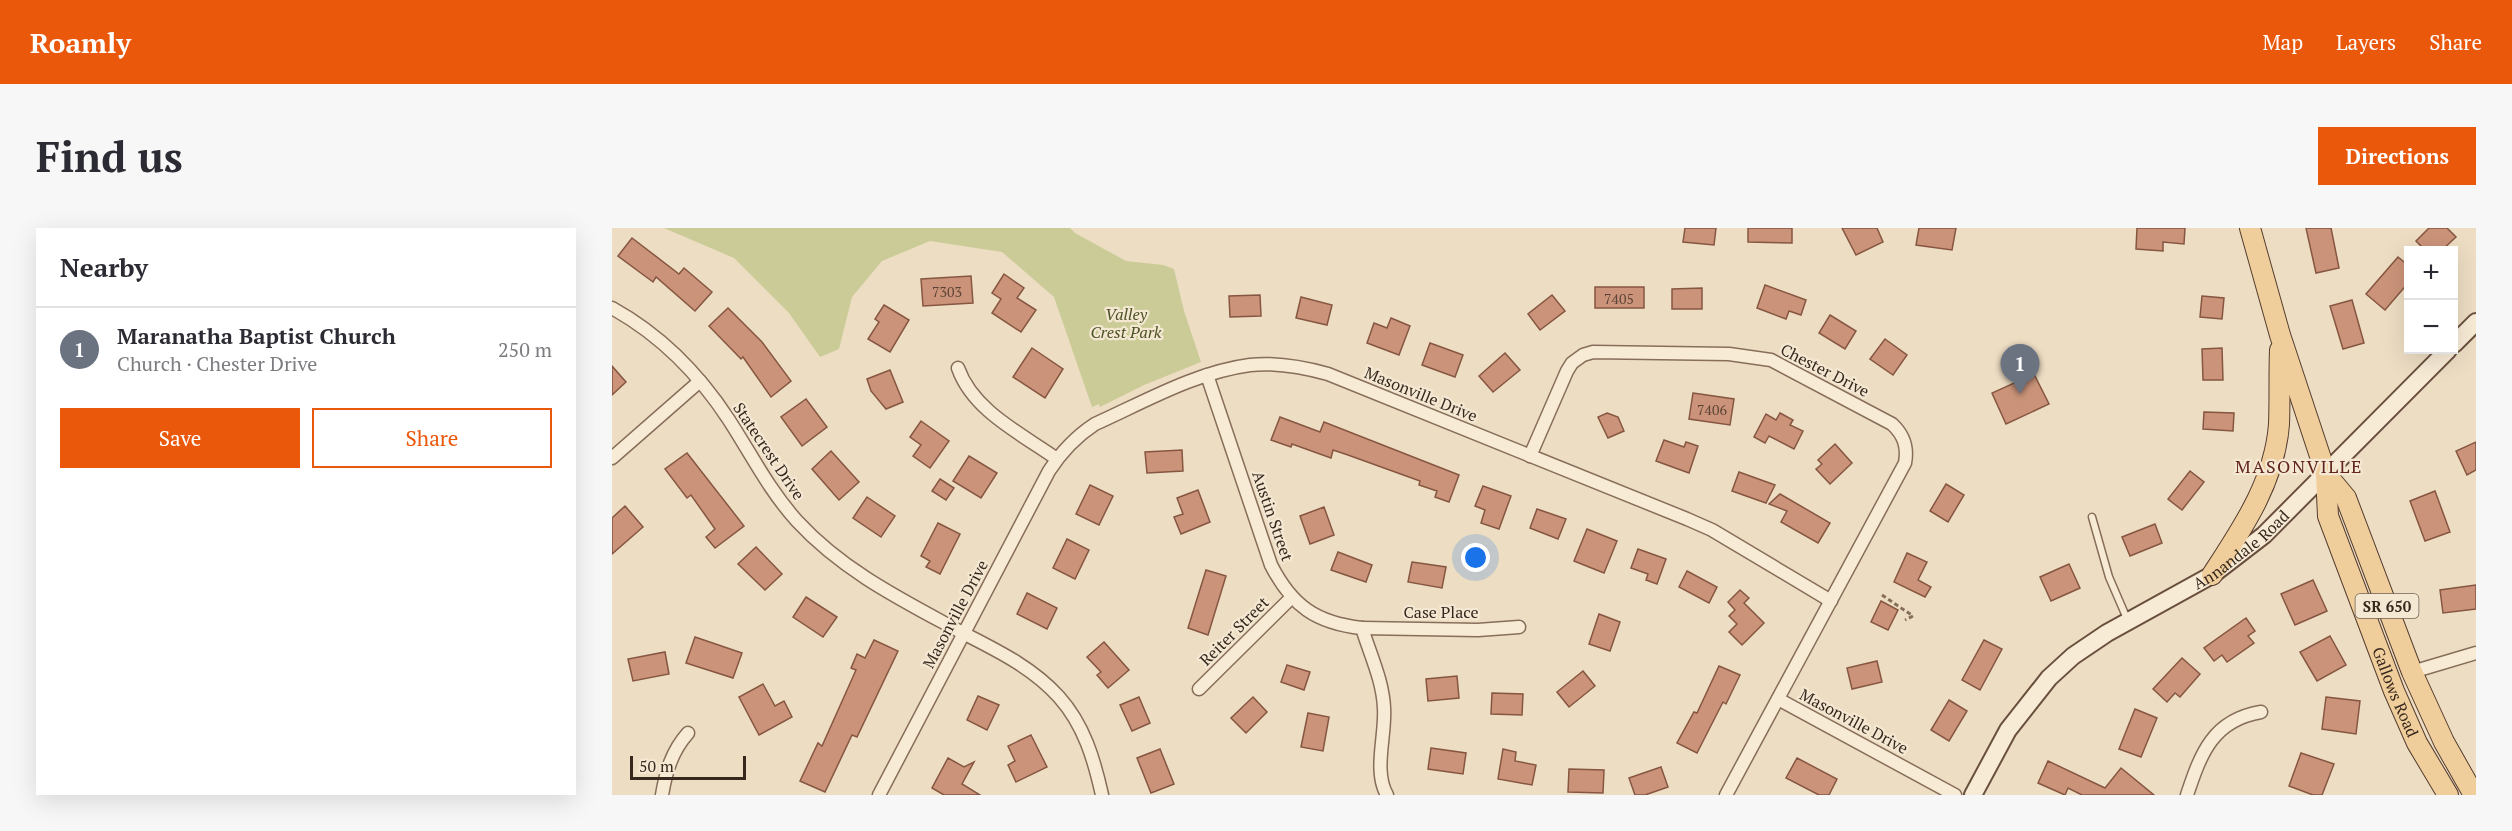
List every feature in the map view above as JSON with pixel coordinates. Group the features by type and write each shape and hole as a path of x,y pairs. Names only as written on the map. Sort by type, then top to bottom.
{"main road":[{"name":"SR 650","path":"2250,228 2280,335 2326,474"},
{"path":"2458,340 2476,322"},
{"path":"2212,575 2252,514 2271,466 2279,427 2280,335"},
{"name":"Annandale Road","path":"1973,795 2008,730 2049,678 2073,656 2129,621 2212,575 2264,535 2326,474 2405,390 2444,354"},
{"name":"Gallows Road","path":"2326,474 2346,498 2412,672 2444,742 2474,795"},
{"name":"Gallows Road","path":"2326,474 2328,516 2390,680 2417,743 2448,795"}],"street":[{"name":"Statecrest Drive","path":"612,308 651,333 700,381 728,419 774,493 820,544 876,586 1016,661 1038,677 1059,697 1074,717 1086,739 1095,763 1102,795"},
{"name":"Chester Drive","path":"1530,456 1567,370 1583,355 1606,351 1729,354 1752,356 1784,365 1892,424 1905,442 1905,463 1831,601"},
{"name":"Masonville Drive","path":"879,795 1057,459 1078,435 1095,424 1207,375 1250,365 1303,368 1328,374 1530,456 1712,530 1831,601 1778,699 1955,795"},
{"path":"958,368 969,391 981,405 1057,459"},
{"name":"Austin Street","path":"1207,375 1271,565 1280,583 1291,598 1323,620 1341,626 1362,628"},
{"path":"612,458 700,381"},
{"name":"Reiter Street","path":"1199,688 1291,598"},
{"name":"Case Place","path":"1362,628 1478,630 1519,627"},
{"path":"1362,628 1382,690 1384,709 1381,781 1387,795"},
{"path":"2412,672 2476,652"},
{"path":"1726,795 1778,699"},
{"path":"2187,795 2206,747 2217,733 2241,717 2262,712"},
{"path":"662,795 666,771 674,753 688,733"}],"lane":[{"path":"2092,517 2109,577 2129,621"}],"path":[{"path":"1882,595 1913,616 1905,620"}],"green space":[{"name":"Valley Crest Park","path":"664,228 1070,228 1126,261 1163,265 1174,269 1184,311 1201,362 1144,385 1100,407 1099,404 1092,407 1054,297 1002,252 930,241 882,261 852,297 839,349 820,357 789,313 734,258"}],"building":[{"path":"1685,228 1716,228 1714,245 1683,242"},
{"path":"1748,228 1792,228 1792,243 1748,242"},
{"path":"1842,228 1877,228 1883,242 1856,255"},
{"path":"1919,228 1956,228 1952,250 1916,245"},
{"path":"2137,228 2185,228 2184,244 2163,242 2163,251 2136,249"},
{"path":"2306,228 2331,228 2339,268 2316,273"},
{"path":"2429,228 2447,228 2456,237 2446,246 2421,246 2416,241"},
{"path":"632,238 679,274 684,268 712,292 695,311 656,277 653,282 618,256"},
{"path":"2398,257 2404,262 2404,288 2385,310 2366,294"},
{"path":"1004,274 1024,288 1017,298 1036,310 1021,332 992,313 1001,299 992,293"},
{"path":"971,276 973,303 923,306 921,279"},
{"path":"1765,285 1806,300 1801,315 1789,311 1786,319 1757,308"},
{"path":"1595,287 1644,287 1644,308 1595,308"},
{"path":"1702,288 1702,309 1672,309 1672,289"},
{"path":"1260,295 1261,316 1230,317 1229,296"},
{"path":"1552,295 1565,311 1540,330 1528,314"},
{"path":"2202,296 2224,298 2222,319 2200,317"},
{"path":"1301,297 1332,305 1327,325 1296,318"},
{"path":"2352,300 2364,343 2343,349 2330,306"},
{"path":"884,305 909,320 890,352 868,339 879,322 875,319"},
{"path":"728,308 762,342 791,381 771,397 743,357 741,359 709,326"},
{"path":"1830,315 1856,331 1845,349 1819,333"},
{"path":"1391,318 1410,326 1399,355 1367,343 1374,323 1387,328"},
{"path":"1885,339 1907,355 1893,375 1870,359"},
{"path":"1430,343 1463,355 1455,377 1422,365"},
{"path":"1032,348 1063,369 1045,398 1013,377"},
{"path":"2222,348 2223,380 2203,380 2202,349"},
{"path":"1505,353 1520,370 1493,392 1479,376"},
{"path":"612,366 626,382 612,395"},
{"path":"890,370 903,402 886,409 871,391 867,379"},
{"path":"2034,374 2049,404 2006,424 1992,393"},
{"path":"1693,393 1734,399 1730,425 1689,419"},
{"path":"806,399 827,427 802,446 781,417"},
{"path":"2204,412 2234,413 2233,431 2203,429"},
{"path":"1607,413 1618,417 1624,431 1608,438 1598,417"},
{"path":"1780,413 1793,420 1790,425 1803,431 1794,449 1769,436 1765,443 1754,437 1766,414 1776,420"},
{"path":"1280,417 1320,432 1324,422 1459,475 1449,502 1435,497 1437,491 1419,485 1420,481 1348,455 1333,450 1331,458 1292,444 1291,447 1271,440"},
{"path":"921,421 949,441 930,468 913,456 921,445 910,437"},
{"path":"1664,440 1684,447 1686,442 1698,446 1689,473 1656,461"},
{"path":"2476,442 2476,470 2467,475 2456,451"},
{"path":"1835,444 1852,463 1830,484 1816,469 1822,464 1818,460"},
{"path":"1182,450 1183,471 1147,473 1145,452"},
{"path":"831,451 859,482 839,500 812,469"},
{"path":"687,453 744,526 715,548 706,537 715,529 691,495 687,498 665,469"},
{"path":"969,456 997,473 981,498 953,481"},
{"path":"2190,471 2204,482 2182,510 2168,499"},
{"path":"1739,472 1775,485 1766,503 1732,491"},
{"path":"940,479 954,488 946,500 932,491"},
{"path":"1946,484 1964,495 1948,522 1930,511"},
{"path":"1090,485 1113,496 1099,525 1076,514"},
{"path":"1483,486 1511,496 1499,529 1481,523 1485,510 1475,506"},
{"path":"1198,490 1210,522 1181,534 1174,517 1183,514 1177,498"},
{"path":"2435,491 2450,532 2425,541 2410,501"},
{"path":"1780,494 1830,523 1818,543 1781,522 1787,511 1769,504"},
{"path":"867,497 895,516 881,537 853,518"},
{"path":"625,506 643,527 612,554 612,518"},
{"path":"1324,507 1334,535 1310,544 1300,516"},
{"path":"1537,509 1566,519 1558,539 1530,528"},
{"path":"938,523 960,534 940,574 926,567 930,561 921,556"},
{"path":"2155,524 2162,543 2130,556 2122,537"},
{"path":"1587,529 1617,541 1604,573 1574,561"},
{"path":"1067,539 1089,550 1075,579 1053,568"},
{"path":"756,547 782,574 765,590 738,564"},
{"path":"1638,549 1666,559 1657,584 1646,580 1648,574 1631,568"},
{"path":"1338,552 1372,565 1366,582 1331,570"},
{"path":"1907,553 1927,562 1918,580 1931,587 1925,597 1894,582"},
{"path":"1412,562 1446,567 1442,588 1408,582"},
{"path":"2069,564 2080,588 2051,601 2040,577"},
{"path":"1206,570 1226,576 1208,635 1188,628"},
{"path":"1687,571 1717,587 1709,603 1679,587"},
{"path":"2313,580 2327,611 2295,625 2281,594"},
{"path":"2476,585 2476,609 2443,613 2440,590"},
{"path":"1740,590 1749,598 1744,603 1764,623 1742,645 1729,632 1737,624 1729,616 1735,610 1728,602"},
{"path":"1027,593 1057,608 1047,629 1017,614"},
{"path":"806,597 837,617 823,637 793,617"},
{"path":"1881,601 1898,610 1888,630 1871,622"},
{"path":"1599,614 1620,622 1610,651 1589,644"},
{"path":"2246,618 2255,631 2248,636 2254,643 2227,662 2222,655 2214,661 2204,648"},
{"path":"2330,636 2346,665 2317,681 2300,652"},
{"path":"695,637 742,653 733,678 686,663"},
{"path":"874,640 898,651 857,737 852,735 825,792 800,781 818,743 822,746 856,670 851,668 857,654 865,658"},
{"path":"1984,640 2002,649 1980,690 1962,680"},
{"path":"1104,642 1129,670 1108,688 1097,675 1101,672 1087,657"},
{"path":"665,652 669,674 633,681 628,659"},
{"path":"2182,658 2200,674 2180,697 2175,693 2167,702 2153,689"},
{"path":"1877,661 1882,682 1852,689 1847,668"},
{"path":"1287,665 1310,672 1304,690 1281,682"},
{"path":"1719,666 1740,675 1726,704 1723,702 1697,753 1677,743 1694,712 1697,713"},
{"path":"1583,671 1595,686 1569,707 1557,692"},
{"path":"1457,676 1459,698 1428,701 1426,679"},
{"path":"763,684 775,706 784,701 792,717 759,735 739,697"},
{"path":"1492,693 1523,694 1522,715 1491,714"},
{"path":"978,696 999,705 987,730 967,720"},
{"path":"1139,697 1150,723 1132,731 1120,705"},
{"path":"1253,697 1267,712 1246,733 1231,718"},
{"path":"2326,697 2360,701 2356,734 2322,729"},
{"path":"1949,700 1967,711 1949,741 1931,730"},
{"path":"2135,709 2157,718 2141,757 2119,749"},
{"path":"1308,713 1329,717 1323,751 1301,747"},
{"path":"1031,735 1047,767 1016,782 1008,765 1015,761 1008,746"},
{"path":"1431,748 1466,753 1463,774 1428,769"},
{"path":"1160,749 1174,784 1151,793 1137,758"},
{"path":"1503,749 1516,752 1515,761 1536,765 1532,785 1498,779"},
{"path":"2301,753 2334,764 2322,795 2313,795 2289,786"},
{"path":"948,758 964,767 974,762 962,784 980,795 944,795 932,788"},
{"path":"1797,758 1837,779 1829,795 1819,795 1786,778"},
{"path":"2048,761 2105,788 2121,768 2154,795 2082,795 2068,788 2065,795 2038,783"},
{"path":"1661,767 1668,787 1645,795 1635,795 1629,778"},
{"path":"1569,769 1604,770 1603,793 1568,792"}],"place":[{"name":"Maranatha Baptist Church","path":"2020,394"}],"district":[{"name":"MASONVILLE","path":"2299,466"}]}
